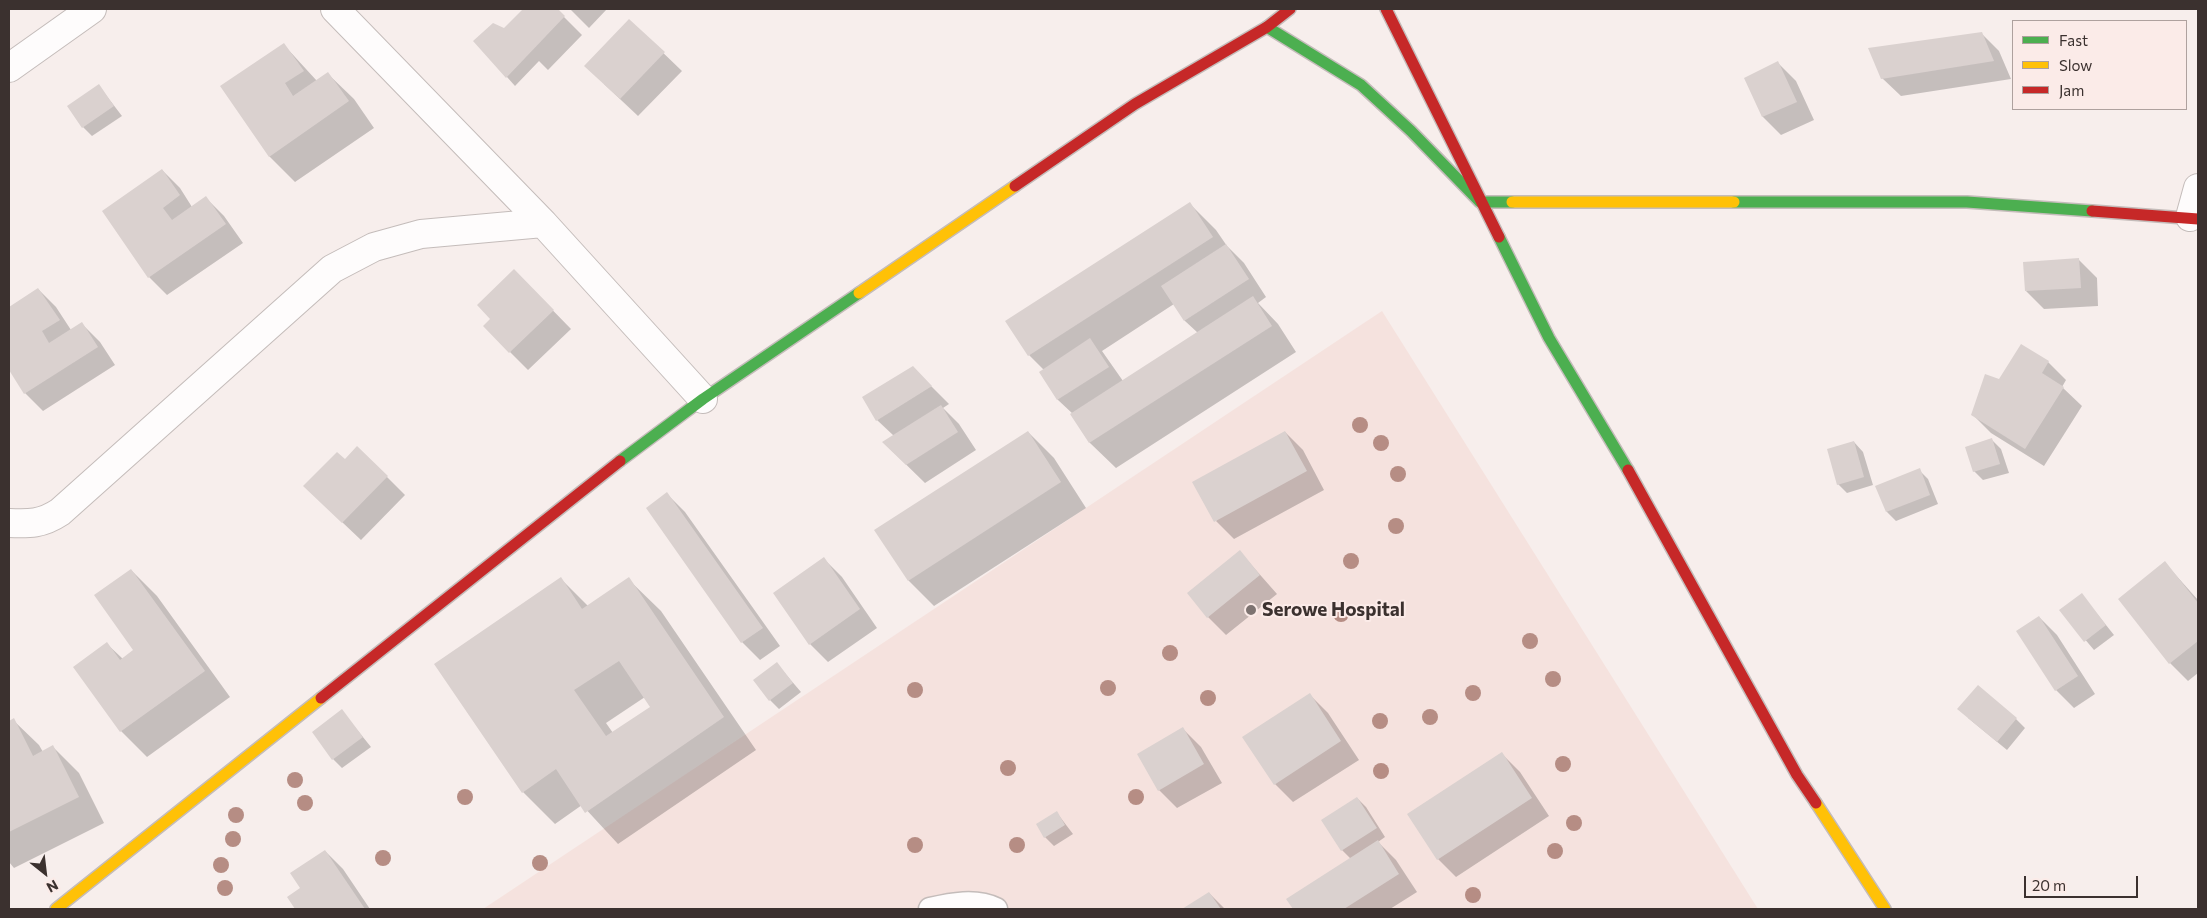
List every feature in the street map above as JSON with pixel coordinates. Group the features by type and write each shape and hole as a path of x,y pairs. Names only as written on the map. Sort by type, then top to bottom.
{"street":[{"path":"9,68 92,9"},
{"path":"335,9 543,223 703,399"},
{"path":"56,909 586,486 703,399 1135,104 1267,27 1290,9"},
{"path":"1386,9 1549,338 1644,497 1797,775 1885,909"},
{"path":"1267,27 1361,85 1411,131 1480,202 1966,202 2194,218 2198,188"},
{"path":"9,522 33,524 48,520 60,512 332,269 374,247 421,234 543,223"}],"lane":[{"path":"930,909 948,905 978,903 996,909"}],"shaded area":[{"name":"Serowe Hospital","path":"1382,311 1758,909 483,909"}],"building":[{"path":"523,9 558,9 565,16 506,78 473,41 493,23 504,28"},
{"path":"629,19 665,52 620,99 584,66"},
{"path":"1982,32 1994,61 1881,79 1868,48"},
{"path":"284,43 304,71 285,83 293,96 328,72 349,101 269,157 220,86"},
{"path":"1778,61 1797,102 1762,117 1744,78"},
{"path":"99,84 114,106 82,128 67,106"},
{"path":"162,169 180,195 163,208 172,220 206,196 226,224 148,278 102,211"},
{"path":"1190,202 1213,237 1028,356 1005,321"},
{"path":"1226,244 1249,279 1184,321 1161,286"},
{"path":"2079,258 2081,288 2025,291 2023,262"},
{"path":"514,269 554,310 509,353 483,326 490,319 477,305"},
{"path":"38,288 60,320 42,331 49,343 82,322 98,347 24,394 9,370 9,307"},
{"path":"1253,296 1272,326 1089,443 1070,414"},
{"path":"1090,338 1109,367 1057,400 1039,372"},
{"path":"2021,344 2049,361 2042,373 2064,387 2025,449 1971,415 1985,374 1999,379"},
{"path":"913,366 932,386 876,421 862,397"},
{"path":"941,405 958,432 906,465 882,442"},
{"path":"1028,431 1061,482 908,581 874,530"},
{"path":"1285,431 1307,471 1214,522 1192,482"},
{"path":"1992,438 2000,464 1973,472 1965,447"},
{"path":"1854,441 1864,477 1837,485 1827,449"},
{"path":"357,446 388,476 342,523 303,486 337,452 345,459"},
{"path":"1920,468 1930,495 1886,512 1875,486"},
{"path":"667,492 763,628 741,643 646,508"},
{"path":"1240,550 1260,575 1207,618 1187,593"},
{"path":"824,557 860,609 809,645 773,593"},
{"path":"2165,561 2198,603 2198,641 2169,664 2118,599"},
{"path":"131,569 205,671 120,732 73,667 107,642 120,660 133,650 94,595"},
{"path":"561,577 582,609 629,577 724,717 585,813 556,769 522,793 434,664","holes":["619,661 650,707 606,736 574,690"]},
{"path":"2082,593 2106,625 2084,642 2059,610"},
{"path":"2039,616 2078,676 2055,691 2016,631"},
{"path":"777,662 793,683 769,701 753,680"},
{"path":"1978,685 2017,718 1997,742 1957,709"},
{"path":"1310,693 1341,741 1274,785 1242,737"},
{"path":"342,709 363,737 332,760 312,732"},
{"path":"14,718 33,756 53,745 79,797 9,832 9,721"},
{"path":"1183,727 1204,764 1158,791 1137,754"},
{"path":"1502,752 1532,798 1437,860 1407,814"},
{"path":"1357,797 1377,828 1341,851 1321,820"},
{"path":"1057,811 1065,825 1044,838 1036,824"},
{"path":"1378,840 1399,874 1344,909 1293,909 1286,899"},
{"path":"325,850 365,909 295,909 287,897 300,888 290,873"},
{"path":"1209,892 1221,909 1182,909"}],"traffic: fast":[{"path":"1267,27 1361,85 1411,131 1480,202 1512,202"},
{"path":"1734,202 1967,202 2092,211"},
{"path":"1499,237 1549,338 1628,470"},
{"path":"620,461 703,399 859,293"}],"traffic: slow":[{"path":"859,293 1015,186"},
{"path":"1512,202 1734,202"},
{"path":"56,909 321,698"},
{"path":"1816,803 1885,909"}],"traffic: jam":[{"path":"1015,186 1135,104 1267,27 1290,9"},
{"path":"1386,9 1499,237"},
{"path":"2092,211 2198,219"},
{"path":"321,698 620,461"},
{"path":"1628,470 1797,775 1816,803"}],"place":[{"name":"Serowe Hospital","path":"1251,610"}]}
